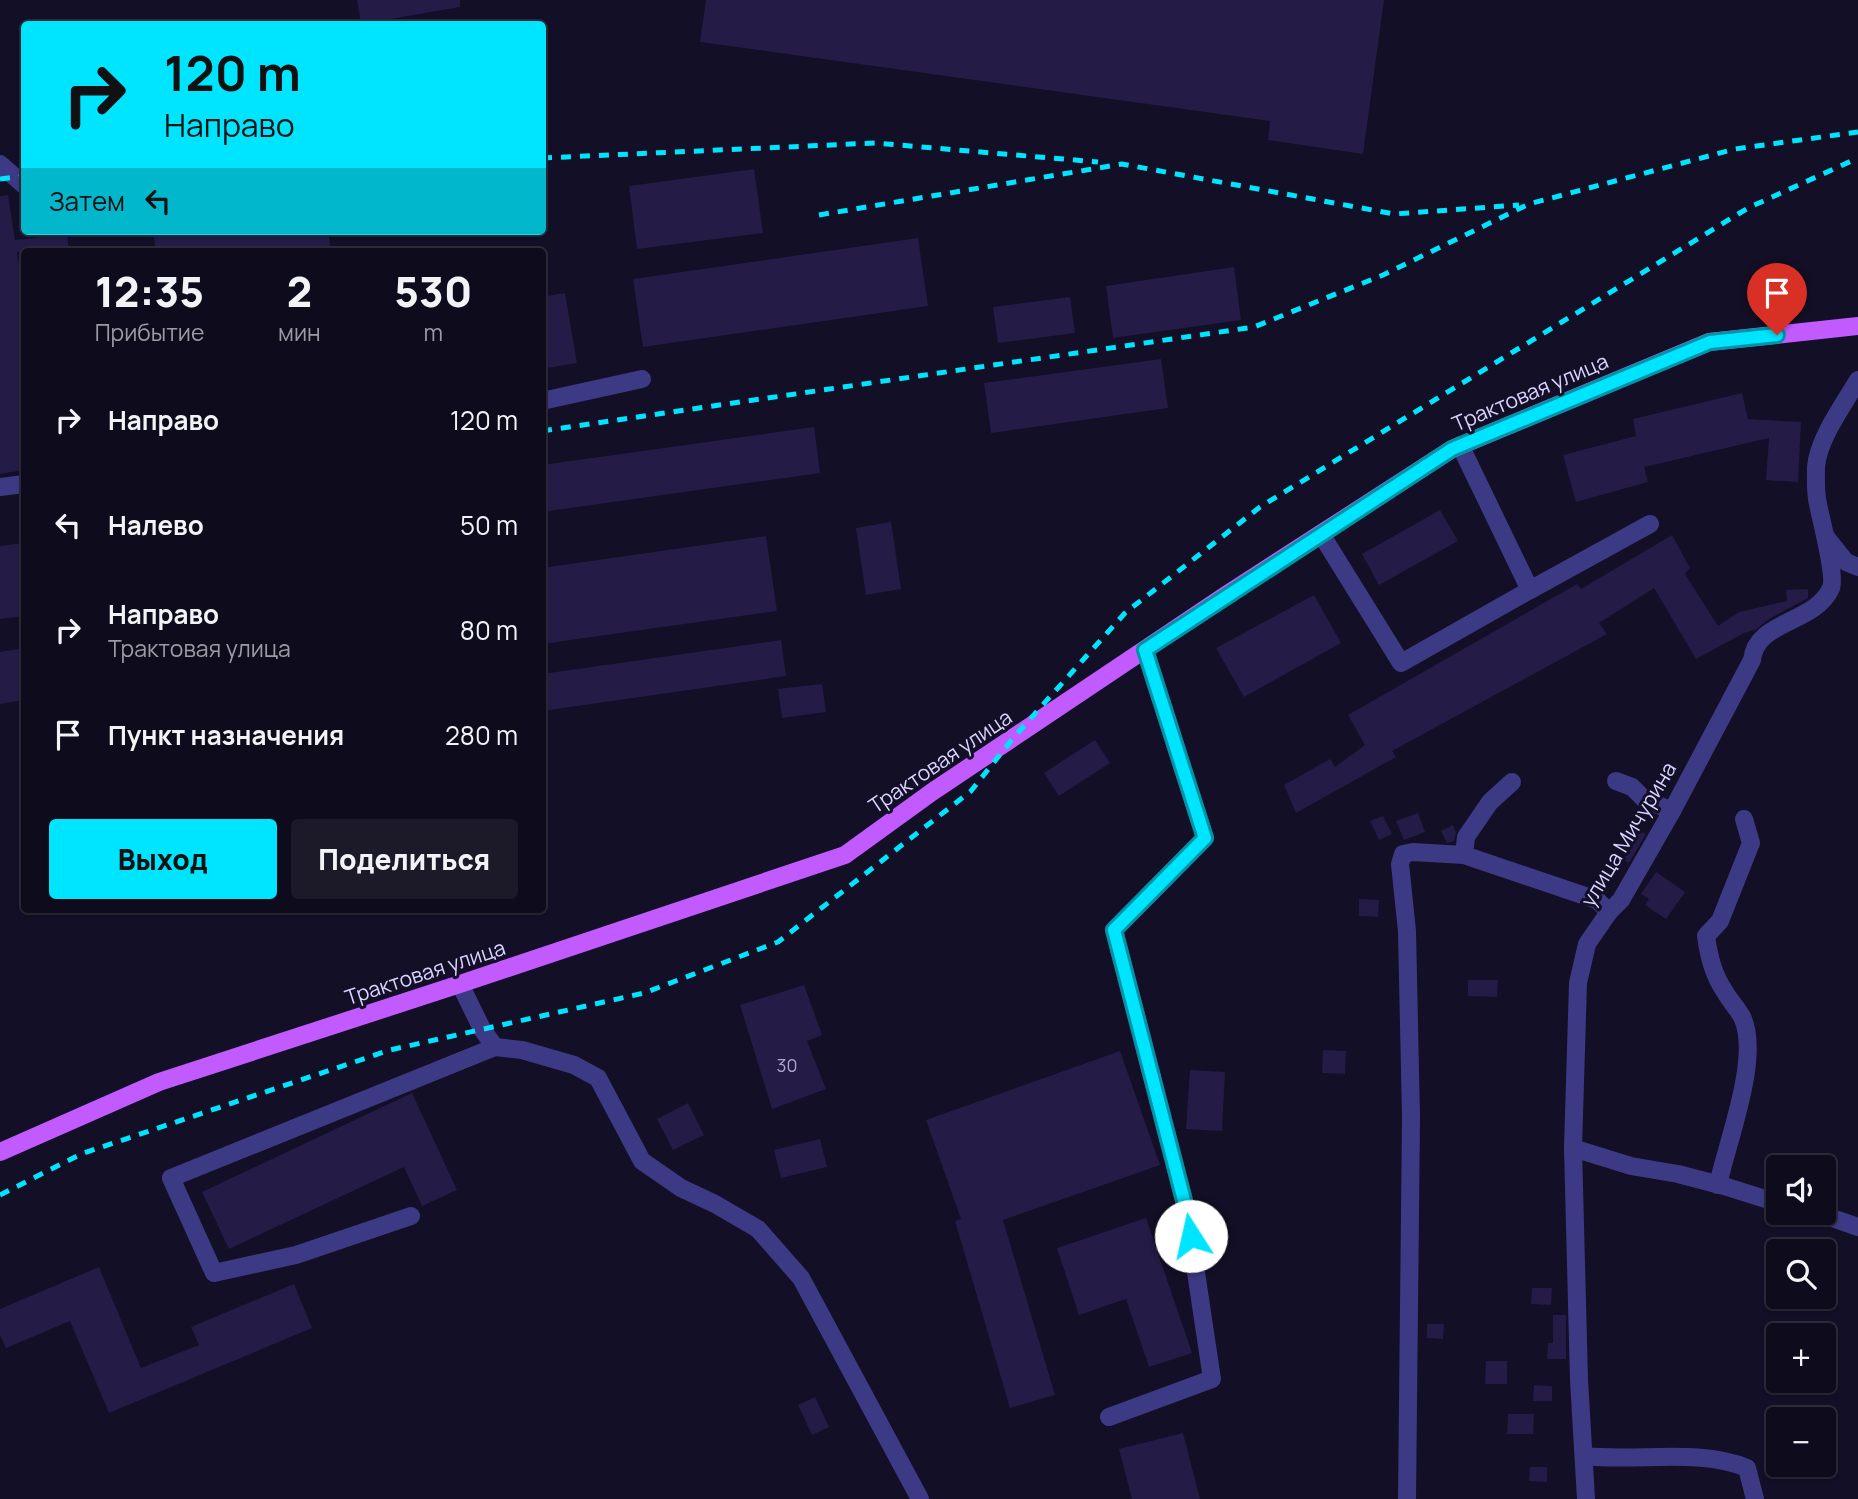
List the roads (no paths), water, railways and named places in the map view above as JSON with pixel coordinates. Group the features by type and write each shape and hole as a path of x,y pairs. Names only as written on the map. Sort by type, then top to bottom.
{"main road":[{"name":"Трактовая улица","path":"0,1152 159,1082 845,855 932,792 1145,650 1460,446 1710,342 1858,326"}],"street":[{"path":"0,164 21,182"},
{"path":"546,400 642,379"},
{"name":"улица Мичурина","path":"1586,1499 1579,1380 1573,1148 1578,984 1587,944 1609,912 1621,900 1672,811 1752,660 1753,646 1764,636 1822,603 1832,585 1817,501 1816,463 1829,430 1858,380"},
{"path":"1460,446 1530,590"},
{"path":"0,487 21,484"},
{"path":"1321,534 1401,663 1650,524"},
{"path":"1824,534 1846,562 1858,567"},
{"path":"1109,1417 1212,1380 1187,1212 1114,930 1205,838 1145,650"},
{"path":"1616,781 1632,787 1644,799 1672,811"},
{"path":"1464,855 1466,837 1490,802 1512,782"},
{"path":"1718,1185 1742,1095 1747,1047 1743,1020 1723,990 1710,963 1706,936 1720,921 1751,843 1744,819"},
{"path":"1407,1499 1411,1117 1407,931 1400,864 1403,854 1413,852 1464,855 1597,900 1609,912"},
{"path":"460,984 482,1029 495,1047"},
{"path":"411,1216 296,1255 214,1273 171,1178 495,1047 574,1065 598,1078 642,1161 681,1188 758,1229 801,1278 920,1499"},
{"path":"1573,1148 1631,1166 1678,1174 1766,1199"},
{"path":"1836,1219 1858,1227"},
{"path":"1585,1457 1734,1462 1747,1468 1755,1499"}],"railway":[{"path":"546,430 1254,327 1383,275 1529,204 1735,149 1858,132"},
{"path":"546,158 875,143 1098,162"},
{"path":"0,1195 81,1154 390,1050 644,993 778,942 971,791 1014,737 1125,613 1260,507 1748,208 1858,158"},
{"path":"819,215 1122,164 1394,214 1519,205"},
{"path":"0,179 21,176"}]}
